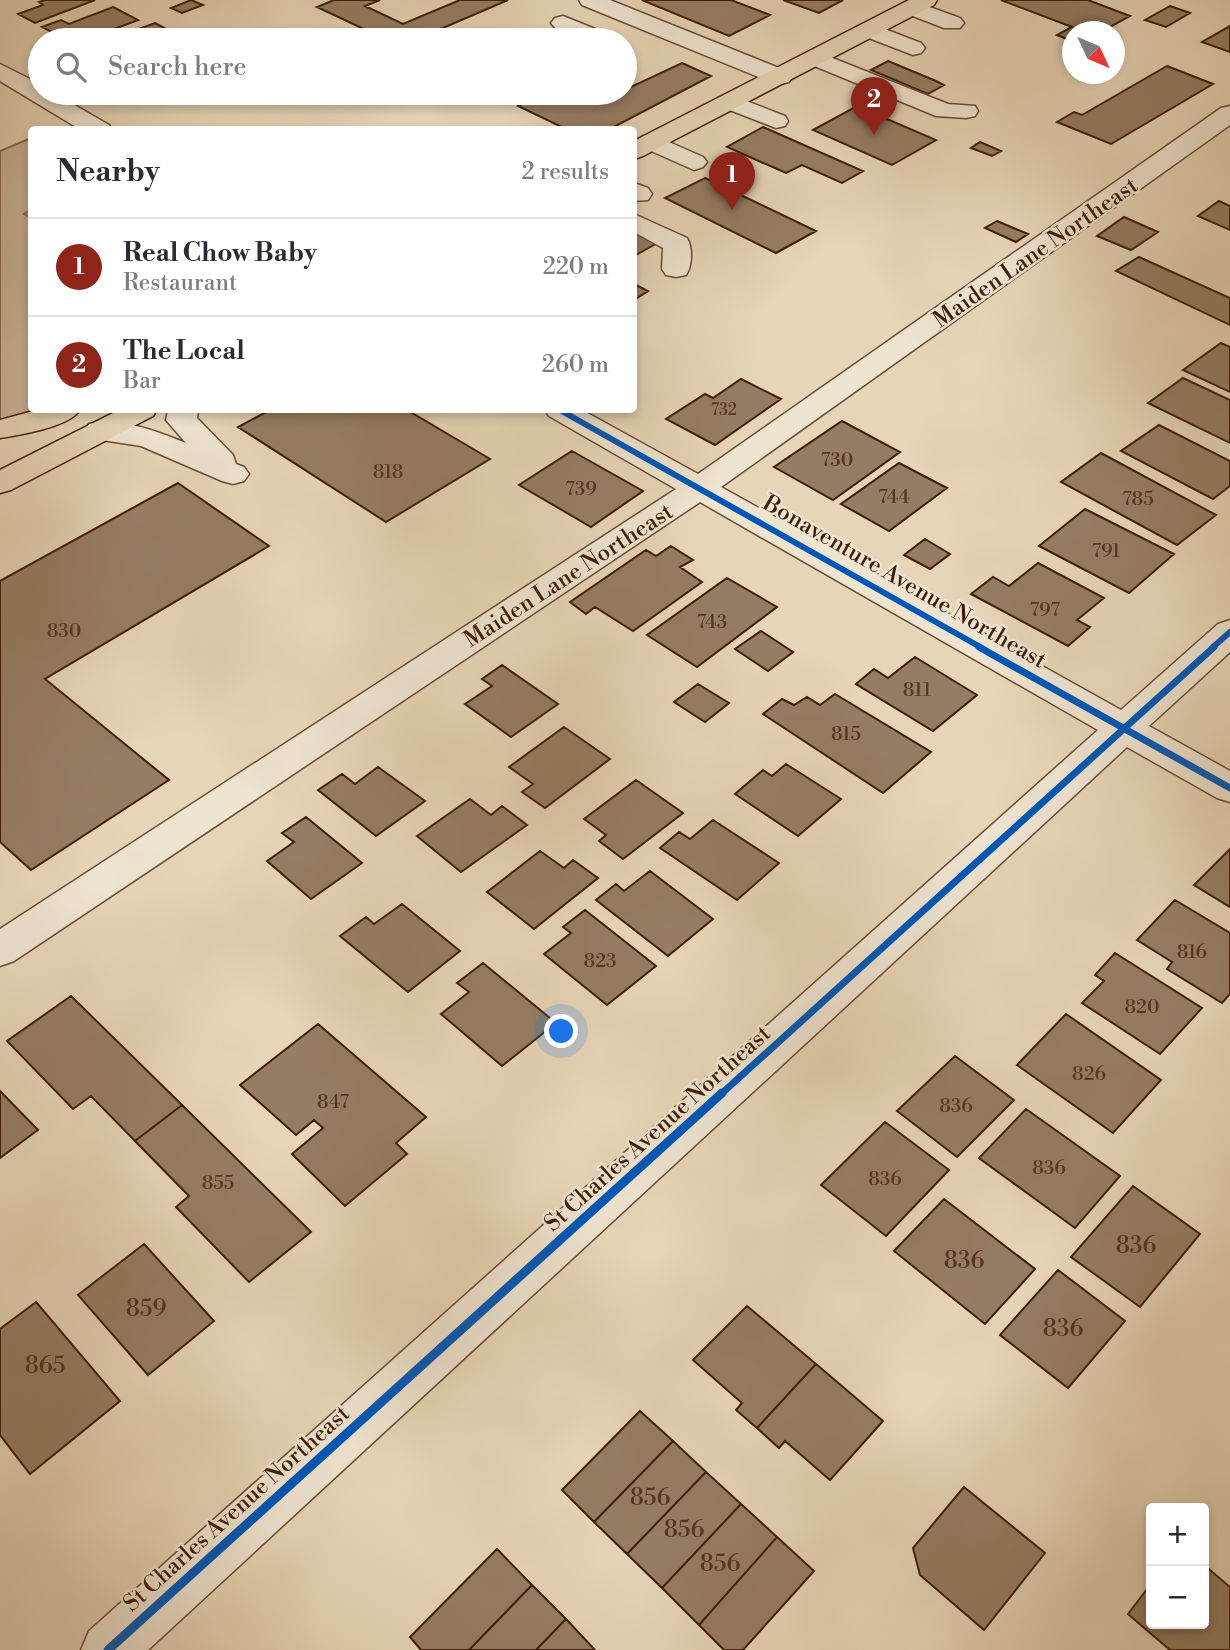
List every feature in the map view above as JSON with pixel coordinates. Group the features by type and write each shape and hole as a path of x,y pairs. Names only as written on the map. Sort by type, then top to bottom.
{"highway":[{"path":"642,147 920,4"},
{"path":"0,429 34,422 57,413"},
{"path":"0,483 136,413"}],"street":[{"path":"590,0 646,23 836,91"},
{"path":"920,4 953,23"},
{"path":"563,23 574,28"},
{"path":"635,28 646,23"},
{"path":"869,30 913,48"},
{"path":"815,58 945,111 965,111"},
{"path":"0,71 28,88"},
{"path":"731,102 776,121"},
{"path":"58,105 93,126"},
{"name":"Maiden Lane Northeast","path":"0,950 701,487 1230,113"},
{"path":"642,147 694,162"},
{"path":"637,224 677,244 676,269"},
{"path":"100,431 148,438 233,474 181,420 182,413"},
{"name":"Bonaventure Avenue Northeast","path":"565,413 701,487 1230,788"},
{"name":"St Charles Avenue Northeast","path":"108,1650 1230,632"}],"shaded area":[{"path":"28,139 28,212 24,214 28,216 28,413 42,413 0,433 0,151"}],"building":[{"path":"95,0 35,23 18,14 43,5 39,2"},
{"path":"191,0 203,5 182,13 171,8"},
{"path":"334,0 380,0 365,6 403,24 460,0 508,0 443,28 362,28 317,7"},
{"path":"642,0 731,0 770,15 729,36"},
{"path":"783,0 843,0 819,13"},
{"path":"1001,0 1088,0 1130,16 1121,21 1062,21 1062,23"},
{"path":"1170,6 1190,13 1166,27 1145,20"},
{"path":"113,7 138,20 117,28 42,27 61,20 69,24"},
{"path":"155,23 164,28 141,28"},
{"path":"1230,26 1230,52 1202,42"},
{"path":"888,61 944,85 928,94 871,70"},
{"path":"682,63 711,76 616,126 560,126 518,106 637,105 637,84"},
{"path":"1167,66 1213,84 1111,144 1057,122 1074,112 1082,115"},
{"path":"857,106 936,140 892,165 813,130"},
{"path":"763,127 863,171 842,183 802,165 786,173 727,147"},
{"path":"980,142 1001,151 992,156 971,148"},
{"path":"705,178 816,231 776,253 665,198"},
{"path":"1219,201 1230,206 1230,230 1198,216"},
{"path":"1124,217 1158,232 1131,250 1097,236"},
{"path":"997,221 1028,234 1016,242 985,228"},
{"path":"637,231 659,242 637,254"},
{"path":"1139,257 1230,298 1230,325 1116,271"},
{"path":"637,286 648,291 637,298"},
{"path":"1221,343 1230,347 1230,392 1183,370"},
{"path":"1183,378 1230,400 1230,443 1148,403"},
{"path":"741,379 781,399 715,445 666,419 705,394 713,398"},
{"path":"264,413 412,413 490,459 386,522 238,427"},
{"path":"842,421 900,452 833,500 774,467"},
{"path":"1159,425 1230,461 1230,486 1213,499 1121,451"},
{"path":"572,451 643,491 591,527 519,485"},
{"path":"1101,453 1216,515 1177,545 1061,482"},
{"path":"899,463 947,488 889,531 841,504"},
{"path":"178,483 269,546 45,679 169,780 31,870 0,842 0,581"},
{"path":"1085,509 1174,554 1129,593 1039,546"},
{"path":"925,539 950,554 930,569 904,555"},
{"path":"671,546 693,560 680,567 702,582 633,631 595,607 586,614 570,602 646,550 656,556"},
{"path":"1038,563 1104,598 1077,620 1090,627 1068,646 971,594 993,577 1009,586"},
{"path":"727,578 777,607 697,667 647,635"},
{"path":"761,631 793,652 768,671 735,649"},
{"path":"915,657 977,695 933,731 856,684 874,669 888,678"},
{"path":"502,665 558,704 511,737 465,704 492,686 482,679"},
{"path":"698,684 729,703 705,722 674,702"},
{"path":"835,694 931,752 883,793 763,714 782,699 794,705 807,697 820,705"},
{"path":"564,727 610,759 545,808 522,792 533,784 509,767"},
{"path":"786,764 841,799 798,836 735,794 763,770 772,776"},
{"path":"378,767 425,801 376,836 318,790 342,774 355,784"},
{"path":"636,780 683,813 623,859 599,841 606,835 584,819"},
{"path":"470,799 491,815 502,806 527,825 461,872 417,836"},
{"path":"306,817 362,863 311,899 267,861 294,842 282,833"},
{"path":"713,820 779,863 737,900 660,848 679,832 690,839"},
{"path":"1230,849 1230,907 1194,885"},
{"path":"540,851 564,868 573,860 598,878 534,929 487,892"},
{"path":"650,871 713,919 668,956 596,900 616,884 624,891"},
{"path":"1175,900 1230,933 1230,994 1222,1003 1167,969 1172,962 1137,940"},
{"path":"402,904 460,951 408,992 340,936 366,917 374,924"},
{"path":"585,910 656,966 607,1005 544,954 571,933 563,927"},
{"path":"1115,953 1202,1008 1160,1054 1082,1003 1104,981 1095,975"},
{"path":"483,963 556,1023 502,1066 441,1014 469,992 457,983"},
{"path":"71,996 182,1105 135,1141 91,1096 73,1109 7,1041"},
{"path":"1066,1014 1161,1080 1113,1133 1017,1065"},
{"path":"318,1024 426,1117 396,1143 407,1154 345,1206 292,1154 323,1128 314,1120 296,1135 240,1085"},
{"path":"955,1056 1014,1100 957,1157 897,1111"},
{"path":"0,1091 38,1130 0,1158"},
{"path":"182,1105 311,1232 249,1282 176,1207 189,1196 135,1141"},
{"path":"1026,1109 1120,1176 1075,1228 979,1158"},
{"path":"885,1122 949,1170 886,1236 821,1185"},
{"path":"1133,1186 1200,1234 1140,1307 1071,1257"},
{"path":"944,1199 1035,1269 985,1324 894,1251"},
{"path":"144,1244 214,1321 148,1375 78,1295"},
{"path":"1058,1270 1125,1321 1068,1388 1000,1335"},
{"path":"36,1302 120,1401 30,1474 0,1435 0,1329"},
{"path":"747,1306 816,1364 757,1428 736,1410 742,1403 693,1360"},
{"path":"816,1364 883,1421 830,1480 785,1441 779,1448 757,1428"},
{"path":"640,1411 673,1441 594,1522 562,1490"},
{"path":"673,1441 706,1472 627,1554 594,1522"},
{"path":"706,1472 741,1504 662,1588 627,1554"},
{"path":"964,1487 1045,1553 984,1630 920,1575 913,1548"},
{"path":"741,1504 777,1537 699,1625 662,1588"},
{"path":"777,1537 814,1571 743,1650 724,1650 699,1625"},
{"path":"497,1549 532,1585 469,1650 421,1650 410,1637"},
{"path":"1209,1569 1230,1587 1230,1650 1170,1650 1128,1614 1146,1591 1146,1629 1209,1629"},
{"path":"532,1585 566,1619 536,1650 469,1650"},
{"path":"566,1619 595,1650 536,1650"}],"cycle path":[{"path":"565,413 1230,788"},
{"path":"108,1650 1230,632"}],"place":[{"name":"The Local","path":"874,135"},
{"name":"Real Chow Baby","path":"732,210"}]}
